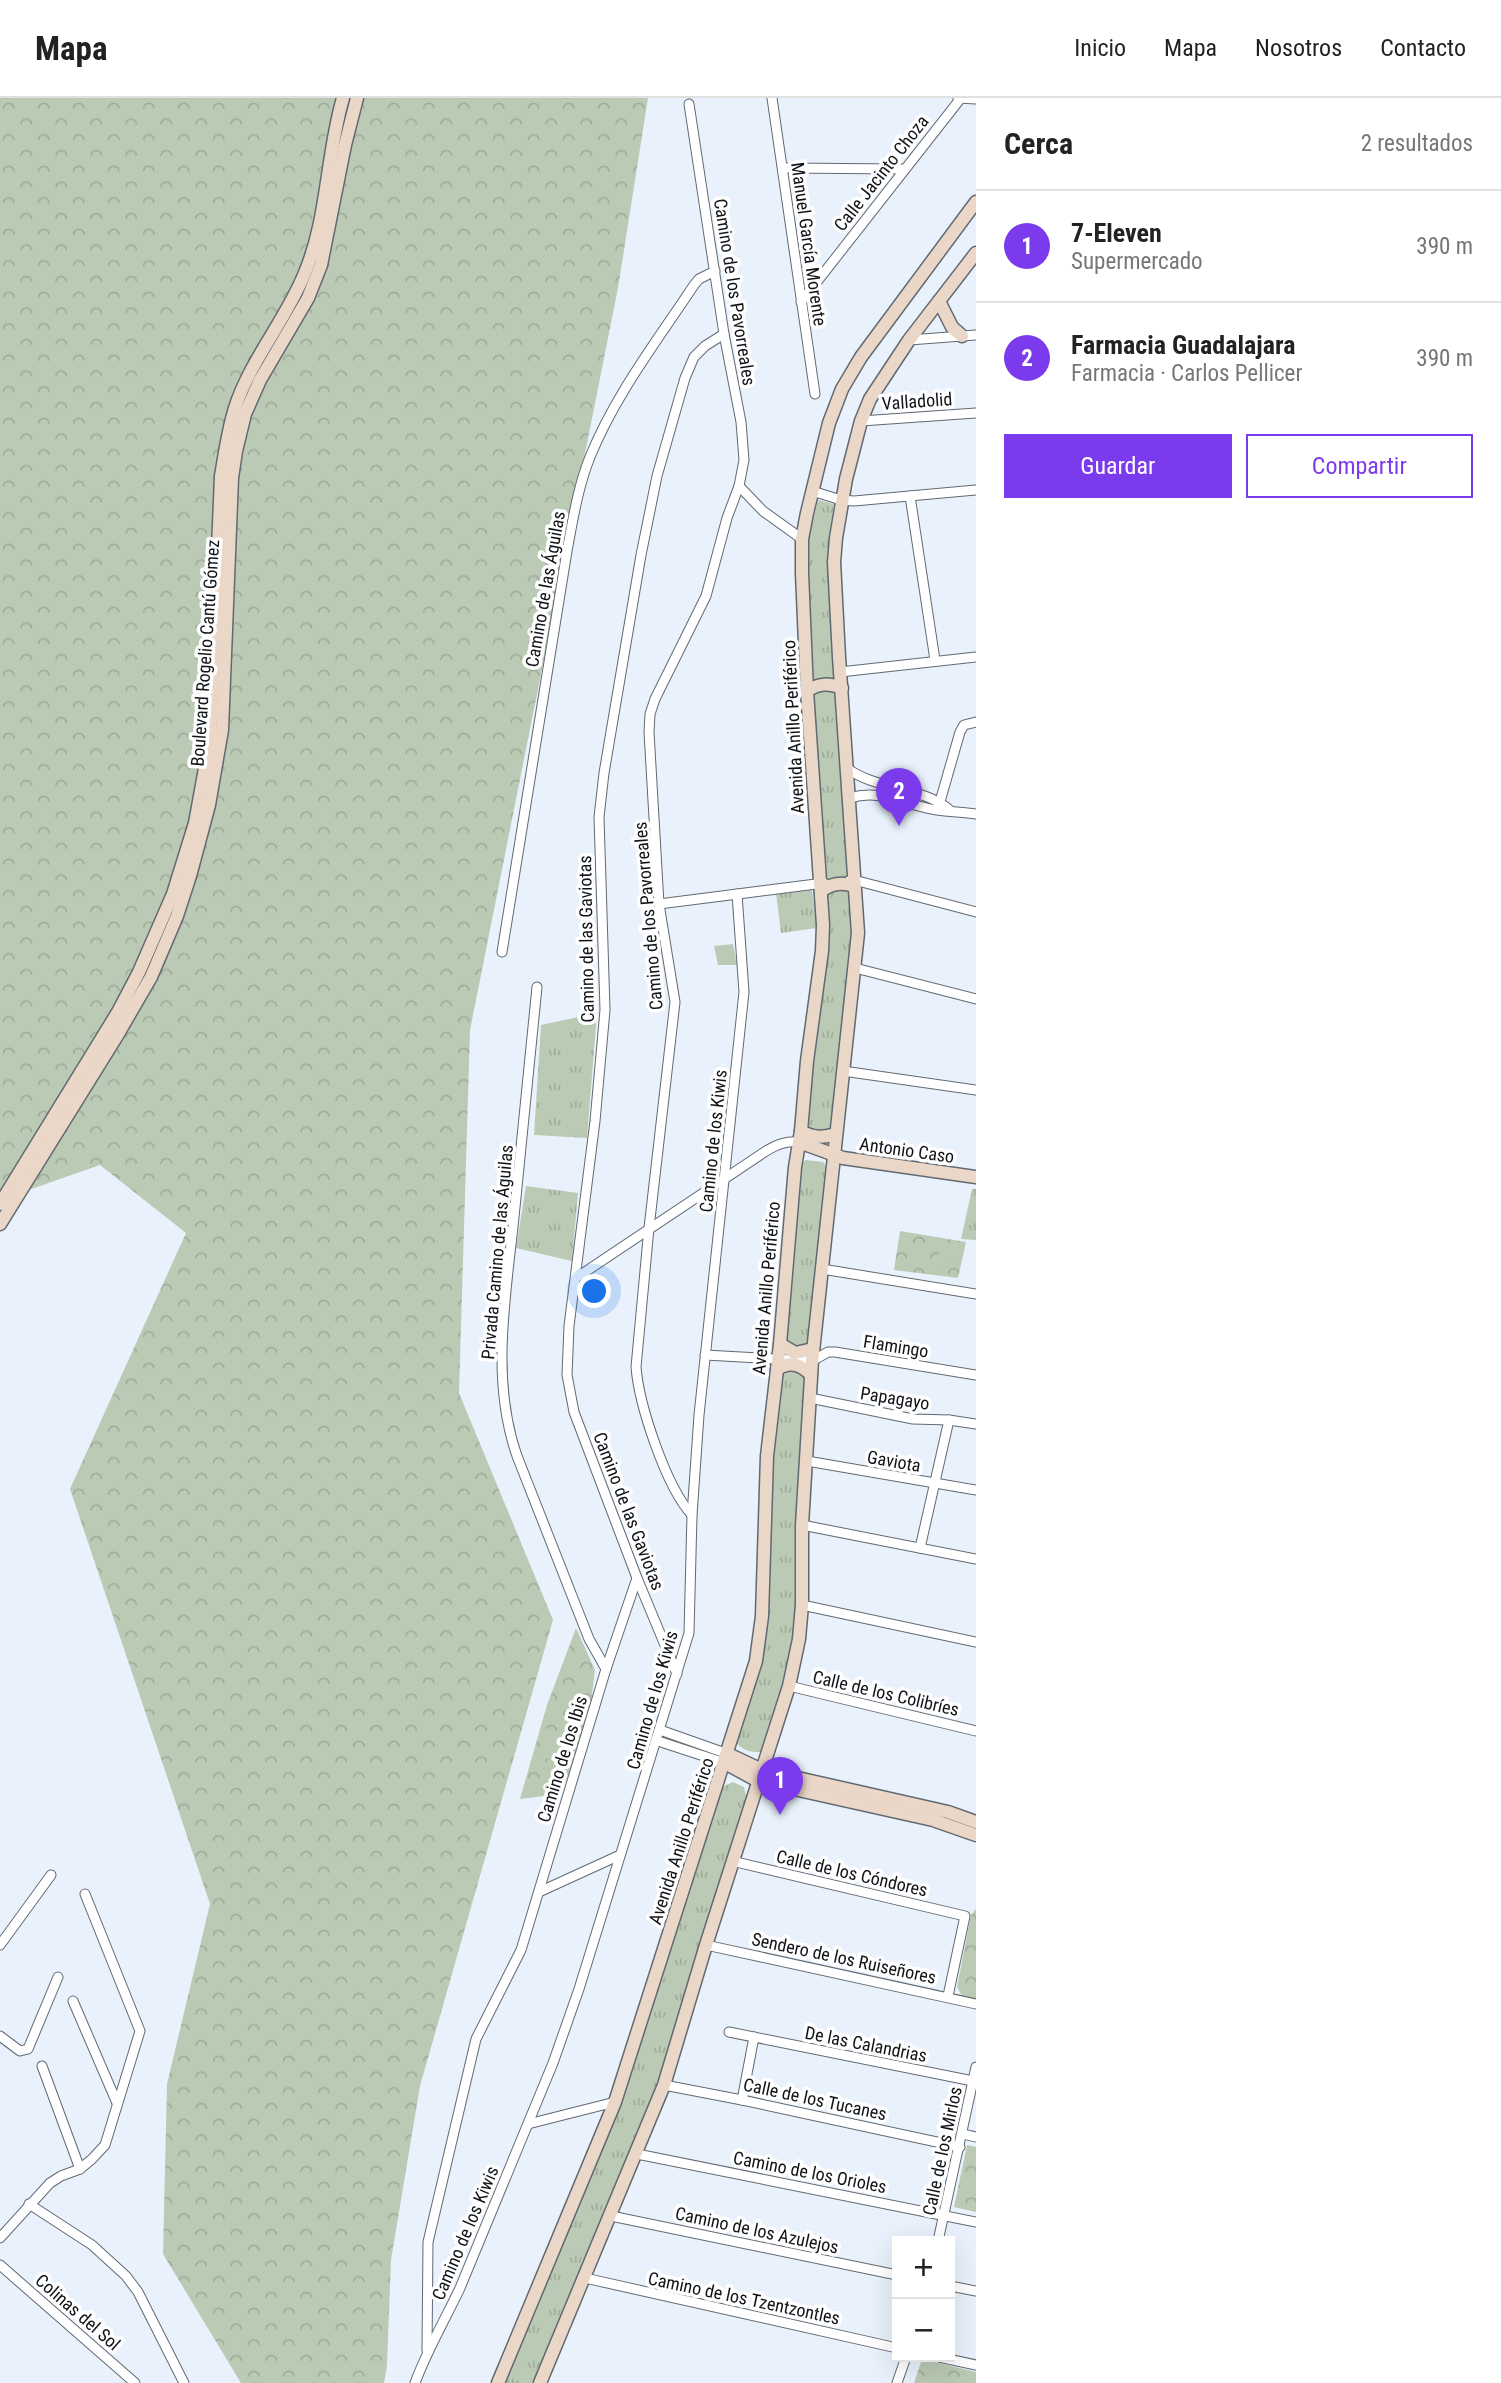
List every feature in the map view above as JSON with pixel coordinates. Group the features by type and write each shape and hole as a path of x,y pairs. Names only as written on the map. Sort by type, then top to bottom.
{"street":[{"name":"Boulevard Rogelio Cantú Gómez","path":"0,1204 118,1012 155,939 173,894 195,823 210,741 221,476 226,445 240,395 304,275 316,240 332,144 343,98"},
{"name":"Boulevard Rogelio Cantú Gómez","path":"0,1224 151,977 177,916 209,805 222,730 232,478 236,451 245,414 260,380 308,298 321,265 357,98"},
{"name":"Manuel García Morente","path":"772,98 816,394"},
{"path":"959,98 976,99"},
{"name":"Calle Jacinto Choza","path":"802,302 959,98"},
{"name":"Camino de los Pavorreales","path":"689,104 724,334 741,422 744,460 739,486 727,518 706,596 650,714 659,904 675,1003 636,1367 647,1418 669,1478 684,1507 692,1515"},
{"path":"783,168 904,169"},
{"name":"Avenida Anillo Periférico","path":"498,2383 615,2102 727,1755 760,1641 767,1456 807,1061 822,951 821,884 807,691 802,539 830,423 842,389 861,357 976,202"},
{"path":"540,2383 664,2085 789,1686 799,1639 802,1605 802,1525 811,1375 858,922 834,562 841,500 861,421 870,399 909,340 976,253"},
{"name":"Camino de las Águilas","path":"502,951 579,489 589,458 613,407 694,285 699,279 715,271"},
{"path":"939,301 951,327 969,335"},
{"name":"Camino de las Gaviotas","path":"677,1674 637,1578 574,1412 567,1375 569,1326 605,1010 599,817 604,773 641,555 661,463 685,378 694,357 724,334"},
{"path":"909,340 969,335"},
{"name":"Valladolid","path":"861,421 976,413"},
{"path":"739,486 763,511 802,539"},
{"path":"813,491 841,500 976,489"},
{"path":"910,496 935,660"},
{"path":"807,674 830,678 841,672 976,657"},
{"path":"807,691 830,684 842,688"},
{"path":"939,806 960,732 964,725 976,722"},
{"path":"848,769 866,780 951,811 976,814"},
{"path":"850,798 879,795 939,806"},
{"path":"659,904 821,884 832,885 854,879 976,912"},
{"name":"Camino de los Kiwis","path":"415,2383 427,2351 443,2325 460,2288 553,2063 579,1989 689,1633 692,1515 705,1355 744,992 737,894"},
{"path":"855,968 976,999"},
{"name":"Privada Camino de las Águilas","path":"537,987 503,1324 503,1387 511,1437 517,1456 589,1639 606,1669"},
{"path":"843,1070 976,1090"},
{"path":"576,1278 780,1143 800,1137 825,1137 836,1133"},
{"path":"800,1137 834,1159"},
{"path":"797,1159 811,1154 834,1159"},
{"name":"Antonio Caso","path":"834,1159 843,1158 976,1178"},
{"path":"822,1269 976,1294"},
{"path":"780,1344 794,1353 813,1355"},
{"name":"Flamingo","path":"705,1355 777,1364 835,1352 976,1375"},
{"path":"777,1364 800,1366 811,1375"},
{"name":"Papagayo","path":"810,1398 913,1419 976,1424"},
{"path":"920,1548 949,1420"},
{"name":"Gaviota","path":"807,1461 976,1490"},
{"path":"802,1525 976,1559"},
{"name":"Camino de los Ibis","path":"521,1950 606,1669 637,1578"},
{"path":"802,1605 976,1642"},
{"name":"Calle de los Colibríes","path":"789,1686 976,1731"},
{"path":"660,1730 727,1755 760,1774 933,1820 976,1835"},
{"path":"657,1741 727,1755 745,1755 760,1774"},
{"path":"719,1778 760,1774 948,1812 976,1822"},
{"path":"539,1892 620,1855"},
{"name":"Calle de los Cóndores","path":"732,1861 965,1916 948,1996"},
{"path":"0,1945 51,1875"},
{"path":"0,2238 50,2183 80,2169 104,2145 140,2031 85,1894"},
{"name":"Sendero de los Ruiseñores","path":"706,1945 976,2004"},
{"name":"Camino de los Kiwis","path":"427,2351 426,2264 435,2208 476,2039 521,1950"},
{"path":"0,2036 20,2051 28,2049 58,1977"},
{"path":"73,2001 117,2103"},
{"name":"De las Calandrias","path":"729,2032 973,2081"},
{"path":"742,2099 754,2037"},
{"path":"42,2066 80,2169"},
{"name":"Calle de los Mirlos","path":"939,2236 976,2067"},
{"name":"Calle de los Tucanes","path":"664,2085 742,2099 960,2147"},
{"path":"528,2124 615,2102"},
{"path":"963,2134 976,2137"},
{"name":"Camino de los Orioles","path":"637,2154 976,2222"},
{"path":"29,2204 92,2245 126,2276 138,2292 184,2383"},
{"name":"Camino de los Azulejos","path":"611,2216 892,2274"},
{"name":"Colinas del Sol","path":"0,2265 135,2383"},
{"name":"Camino de los Tzentzontles","path":"585,2278 892,2346"},
{"path":"955,2287 976,2291"},
{"path":"955,2360 976,2365"},
{"path":"897,2383 904,2362"}],"green space":[{"path":"0,98 648,98 618,288 470,1030 459,1393 553,1620 420,2086 391,2260 384,2383 241,2383 163,2254 167,2084 210,1904 70,1489 186,1233 100,1165 0,1200"},
{"path":"818,500 834,504 829,537 854,933 830,1128 826,1132 808,1131 805,1116 819,994 807,604 808,539"},
{"path":"812,890 817,928 781,933 776,893"},
{"path":"733,944 737,965 718,965 714,946"},
{"path":"597,1013 587,1138 534,1135 541,1025"},
{"path":"806,1160 823,1162 827,1168 810,1344 796,1348 784,1340 801,1163"},
{"path":"526,1186 578,1193 572,1261 516,1248"},
{"path":"972,1189 976,1189 976,1240 961,1239"},
{"path":"900,1231 966,1242 958,1278 894,1270"},
{"path":"955,1242 963,1251 941,1269 933,1258"},
{"path":"788,1371 800,1373 805,1380 795,1638 767,1743 763,1751 751,1752 735,1741 763,1652 769,1492 780,1377"},
{"path":"576,1628 595,1670 589,1719 561,1794 520,1799 547,1705"},
{"path":"544,1728 559,1733 553,1760 538,1756"},
{"path":"733,1782 744,1787 747,1800 661,2077 535,2383 501,2383 615,2117 721,1787"},
{"path":"976,1909 976,2000 962,1996 957,1987 971,1915"},
{"path":"967,2145 976,2147 976,2212 954,2207"},
{"path":"921,2362 934,2362 976,2372 976,2383 914,2383"}],"place":[{"name":"Farmacia Guadalajara","path":"899,826"},
{"name":"7-Eleven","path":"780,1815"}]}
